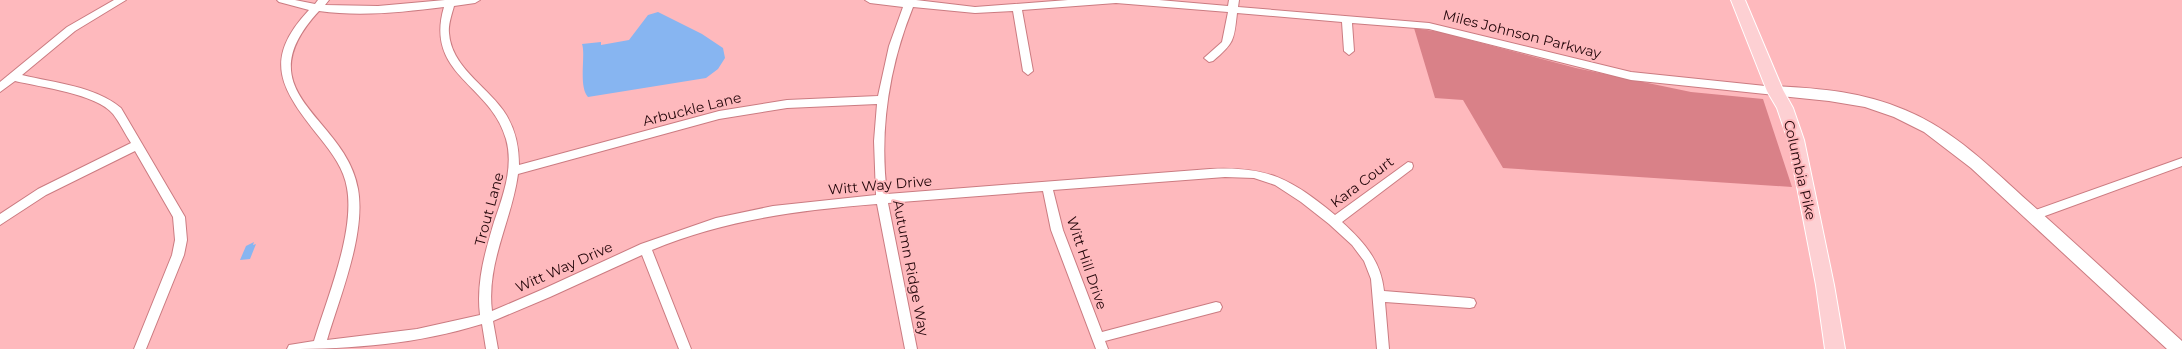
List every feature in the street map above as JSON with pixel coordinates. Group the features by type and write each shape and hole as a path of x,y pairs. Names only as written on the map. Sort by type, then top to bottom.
{"main road":[{"name":"Columbia Pike","path":"1738,0 1775,90 1785,108 1796,140 1825,285 1835,349"},
{"path":"1775,90 1823,93 1872,104 1916,120 1949,141 2034,215 2179,349"}],"street":[{"path":"0,88 71,28 121,0"},
{"path":"282,0 370,9 475,0"},
{"path":"870,0 910,2 969,10 1114,0"},
{"name":"Miles Johnson Parkway","path":"1119,0 1234,5 1429,26 1631,76 1683,83 1775,90"},
{"name":"Trout Lane","path":"450,1 444,32 448,50 455,62 499,112 511,140 514,171 485,287 487,318 492,349"},
{"name":"Autumn Ridge Way","path":"910,2 891,53 881,100 878,153 882,199 911,349"},
{"path":"319,347 350,242 354,208 351,181 341,158 292,92 286,78 284,61 289,44 320,4"},
{"path":"1209,58 1226,44 1234,5"},
{"path":"1017,7 1028,72"},
{"path":"1347,18 1349,51"},
{"path":"13,77 85,93 109,104 123,119 179,217 181,228 178,255 140,349"},
{"name":"Arbuckle Lane","path":"514,171 719,115 787,104 881,100"},
{"path":"0,220 42,192 137,145"},
{"path":"2034,215 2182,162"},
{"name":"Kara Court","path":"1334,222 1408,166"},
{"name":"Witt Way Drive","path":"293,349 424,333 487,318 645,247 710,225 765,212 882,199 1210,173 1251,173 1270,177 1286,185 1334,222 1357,243 1368,257 1375,271 1383,349"},
{"name":"Witt Hill Drive","path":"1047,186 1057,230 1100,344"},
{"path":"645,247 685,349"},
{"path":"1378,296 1470,303"},
{"path":"1100,344 1216,307"}],"shaded area":[{"path":"1414,28 1440,32 1576,68 1691,92 1763,99 1792,187 1503,168 1463,100 1435,98"}],"water":[{"path":"658,12 702,34 723,48 725,58 718,69 706,78 588,97 583,85 582,44 601,42 601,45 629,40 648,15"},
{"path":"254,242 253,245 256,244 250,259 240,260 246,246"}]}
